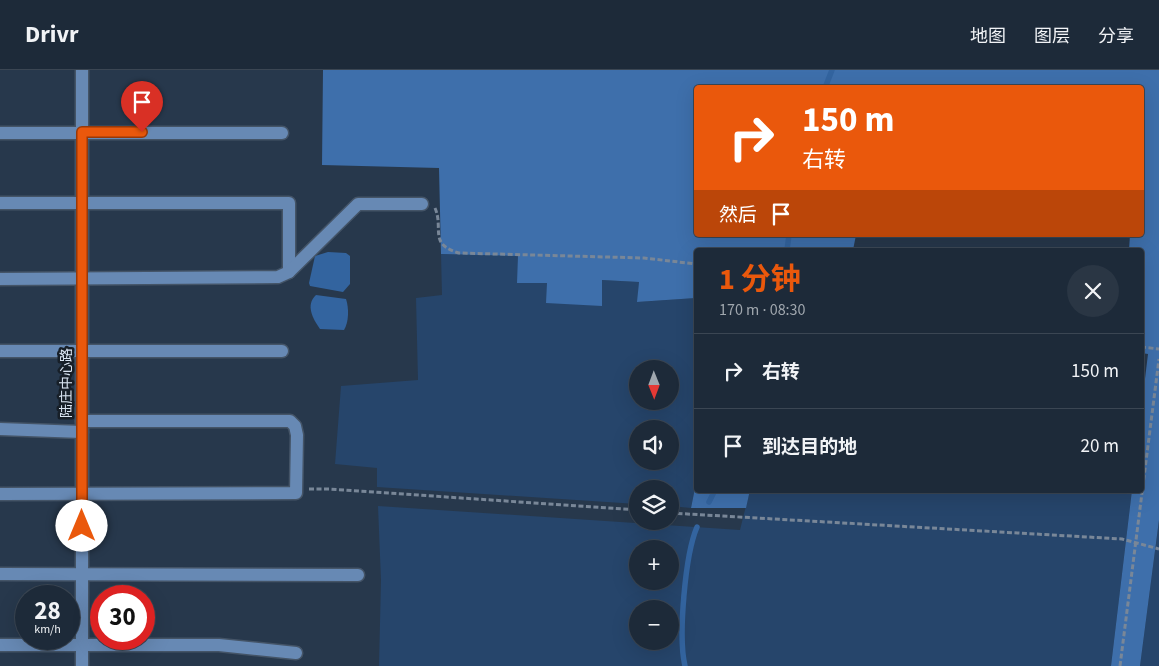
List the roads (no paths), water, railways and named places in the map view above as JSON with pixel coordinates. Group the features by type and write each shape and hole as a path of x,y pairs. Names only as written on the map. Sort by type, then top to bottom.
{"street":[{"name":"陆庄中心路","path":"82,70 82,666"},
{"path":"0,134 82,132 282,133"},
{"path":"0,203 289,203 289,272"},
{"path":"0,279 278,278 289,272 358,204 422,204"},
{"path":"0,351 282,351"},
{"path":"0,429 290,421 295,426 297,435 296,492 0,494"},
{"path":"0,574 358,575"},
{"path":"0,645 218,645 296,653"}],"waterway":[{"path":"826,85 832,70"},
{"path":"787,248 789,237"},
{"path":"709,502 714,493"},
{"path":"685,666 682,636 684,596 689,556 697,527"}]}
